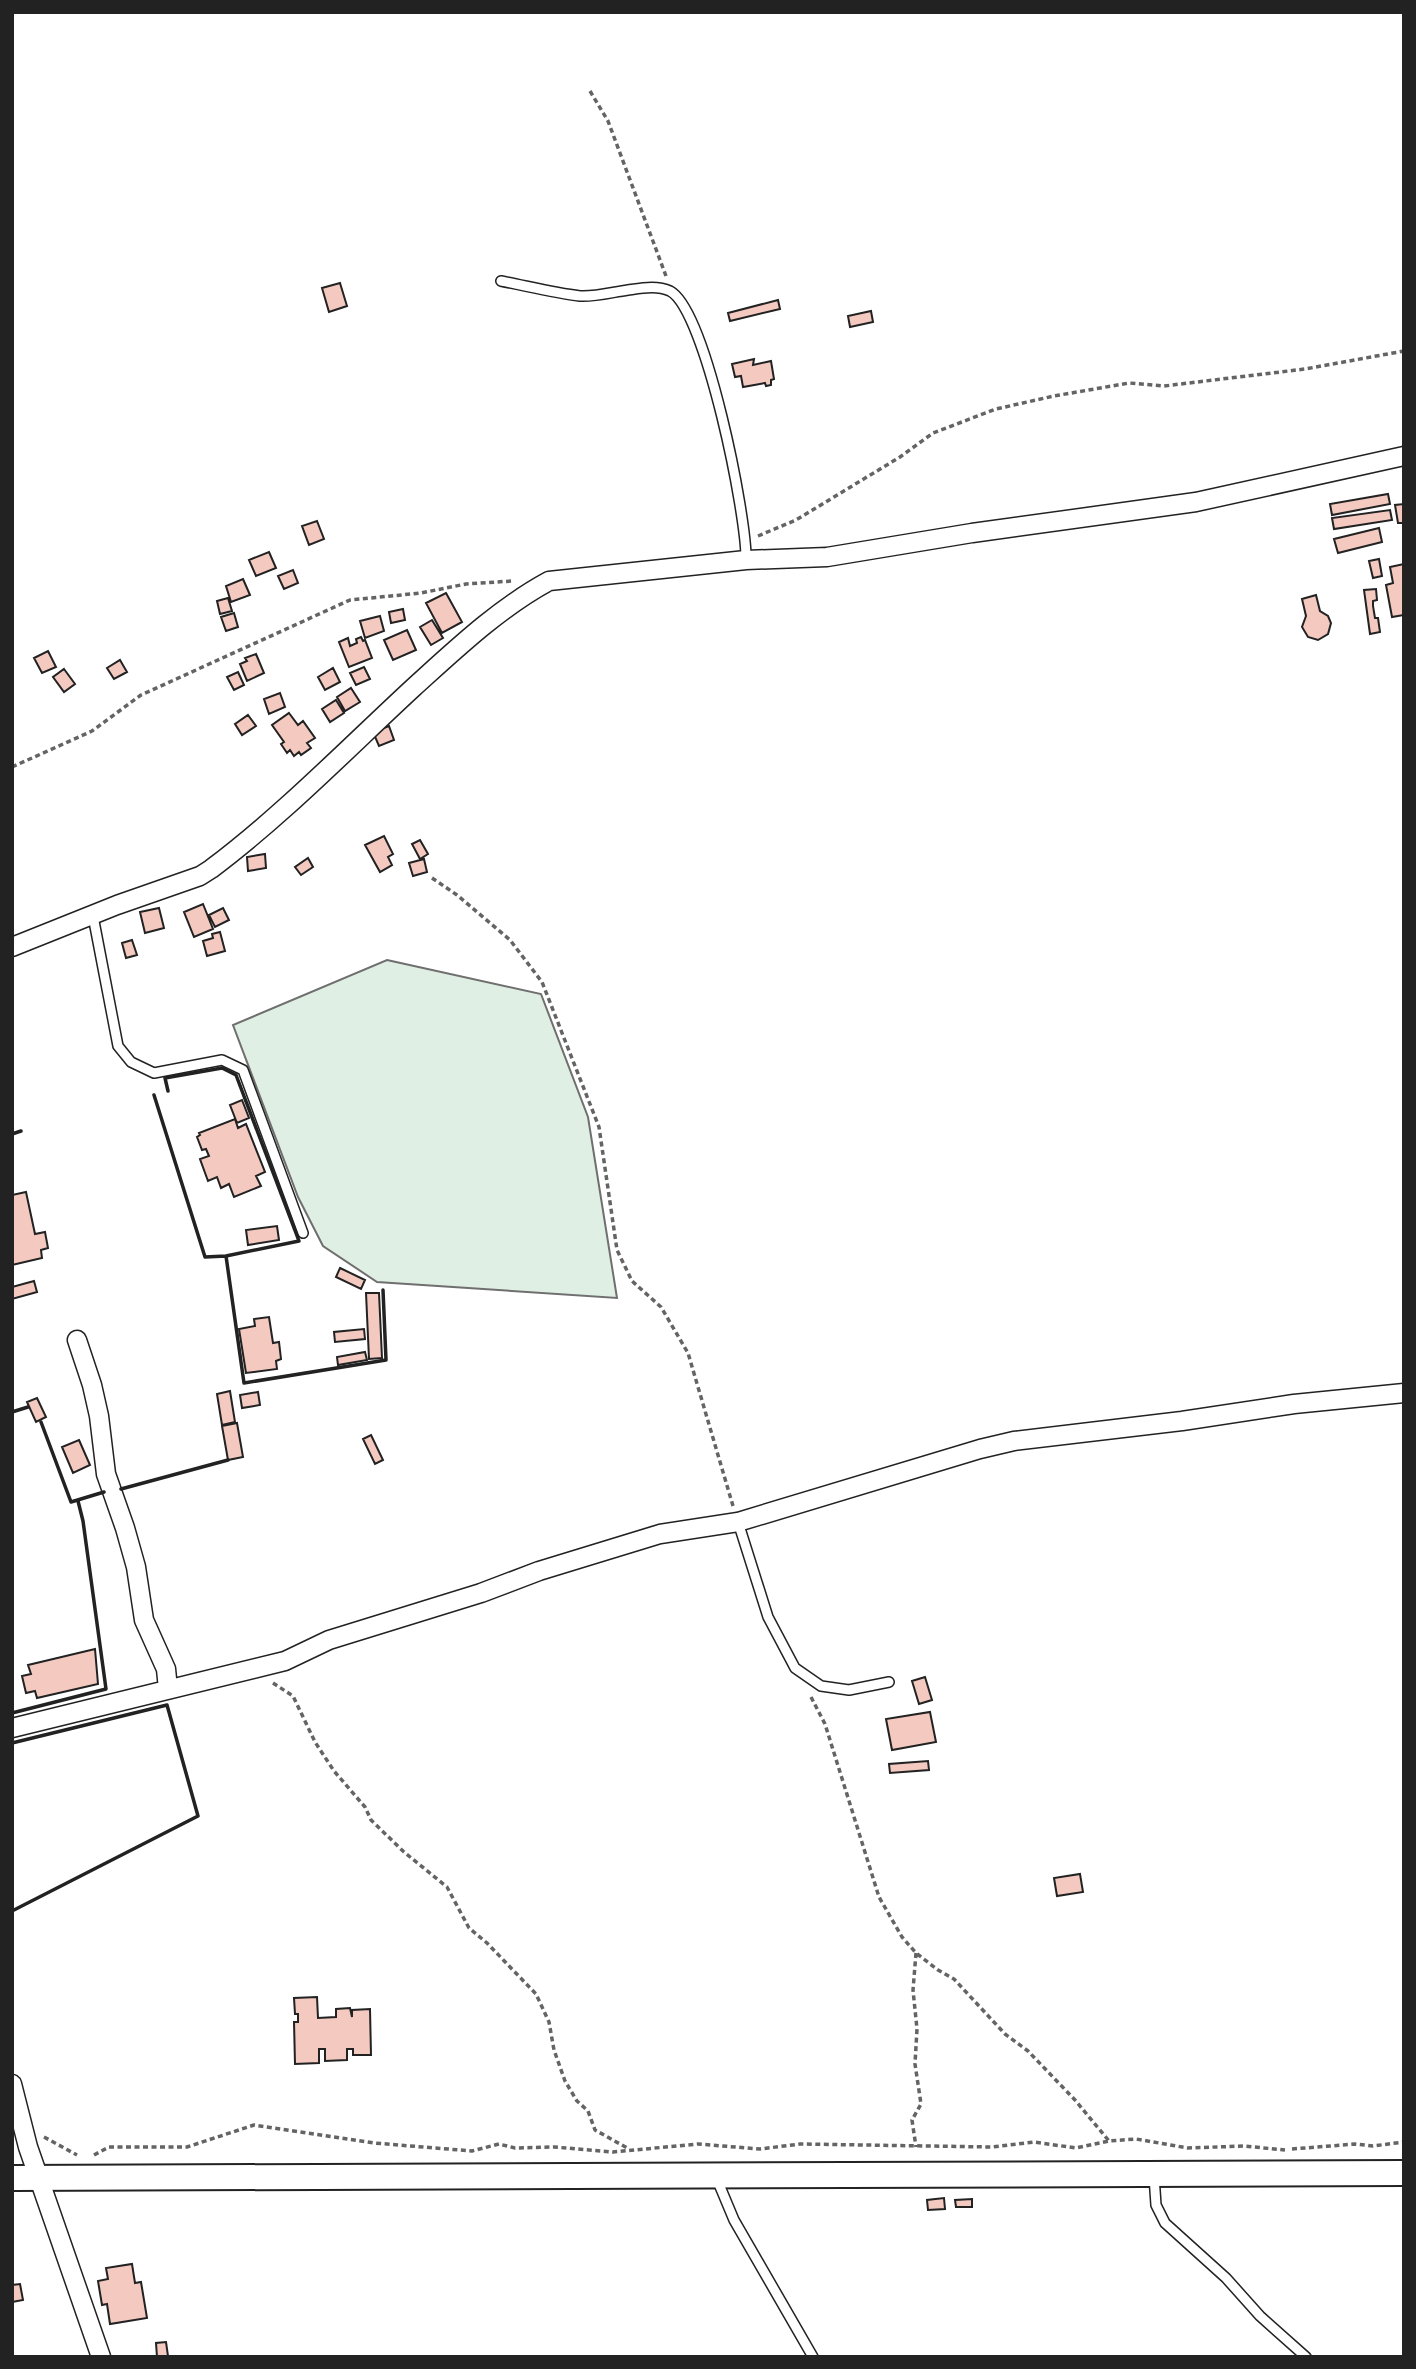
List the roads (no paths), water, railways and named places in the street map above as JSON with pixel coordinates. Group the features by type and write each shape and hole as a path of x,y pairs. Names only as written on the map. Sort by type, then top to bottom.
{"main road":[{"path":"12,2178 1404,2173"}],"street":[{"path":"12,947 200,876 211,869 301,792 449,654 524,594 549,582 746,560 827,557 972,533 1196,502 1404,456"},
{"path":"77,1340 99,1416 106,1474 136,1567 144,1620 166,1669 169,1689"},
{"path":"12,1728 285,1661 329,1640 660,1534 738,1522 903,1474 946,1458 1014,1441 1182,1421 1293,1404 1404,1393"},
{"path":"12,2084 20,2121 101,2357"}],"lane":[{"path":"501,281 583,296 652,287 671,292 682,304 704,355 723,420 739,491 747,541 746,560"},
{"path":"93,916 118,1046 131,1062 154,1073 222,1060 243,1070 303,1233"},
{"path":"738,1522 768,1617 795,1668 821,1686 849,1690 889,1682"},
{"path":"1154,2175 1156,2205 1165,2223 1226,2278 1260,2316 1306,2357"},
{"path":"715,2176 734,2220 813,2357"}]}
